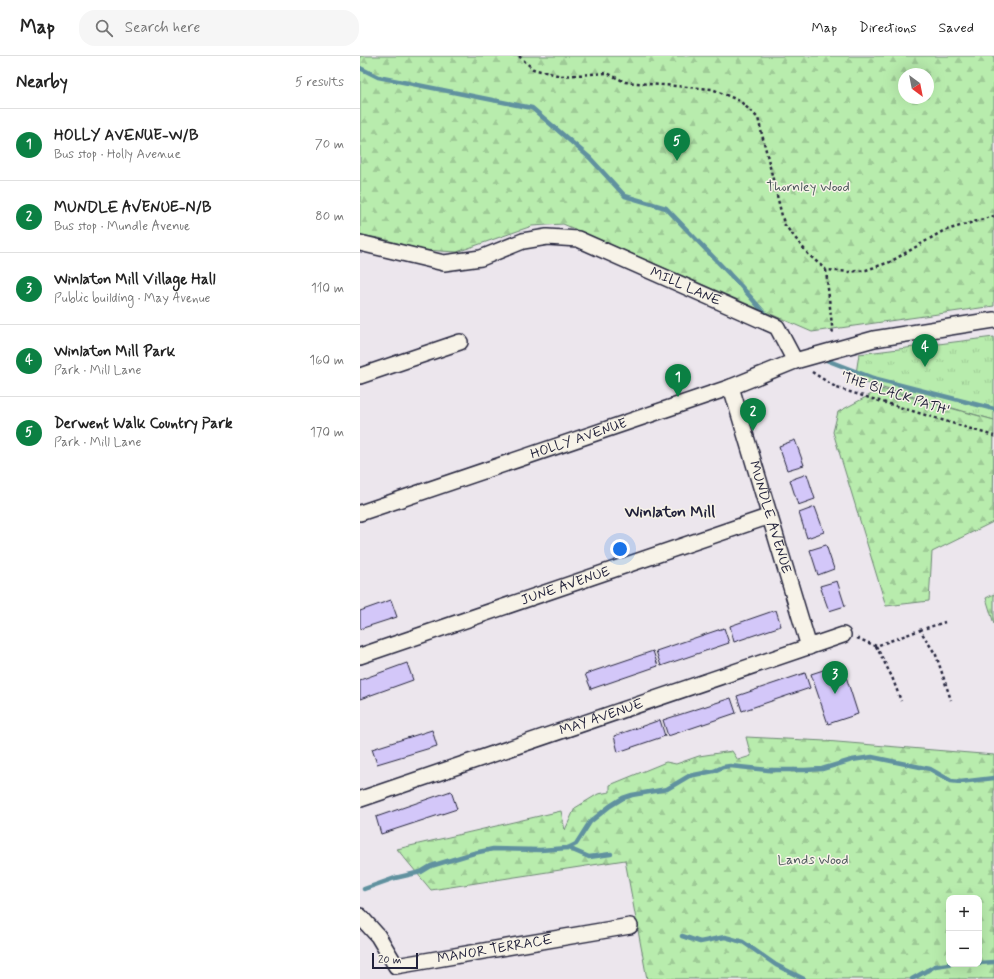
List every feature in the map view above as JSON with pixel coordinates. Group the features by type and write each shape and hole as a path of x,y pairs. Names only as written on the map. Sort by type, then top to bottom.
{"street":[{"name":"MILL LANE","path":"360,243 444,263 481,258 523,241 547,237 578,239 776,326 795,361"},
{"path":"795,361 874,339 994,320"},
{"path":"360,376 460,342"},
{"name":"HOLLY AVENUE","path":"360,513 731,387 795,361"},
{"name":"MUNDLE AVENUE","path":"731,387 809,647"},
{"name":"JUNE AVENUE","path":"360,656 770,516"},
{"name":"MAY AVENUE","path":"360,796 843,635"},
{"name":"MANOR TERRACE","path":"360,916 378,936 396,966 630,926"}],"path":[{"path":"519,56 533,69 562,76 607,74 625,82 712,89 740,101 758,118 784,224 808,254 826,270 849,272 866,270 890,262 943,231 994,216"},
{"path":"826,270 835,350"},
{"name":"'THE BLACK PATH'","path":"795,361 837,388 994,436"},
{"path":"876,646 945,622"},
{"path":"920,630 936,655 951,700"},
{"path":"843,635 858,638 876,646 892,677 901,702"}],"green space":[{"name":"Thornley Wood","path":"360,56 994,56 994,306 812,332 563,224 532,226 457,252 423,250 379,238 360,235"},
{"path":"994,337 994,420 855,380 859,354"},
{"path":"881,389 994,420 993,522 932,552 929,601 886,606 833,432 838,412"},
{"path":"994,594 994,624 986,598"},
{"name":"Lands Wood","path":"746,737 825,741 994,755 994,979 647,979 625,860 431,890 397,849 561,811 565,830 575,808 598,794 610,792 610,785 666,762 676,764 699,756 732,751 738,760 751,756"}],"building":[{"path":"795,440 804,465 787,470 779,446"},
{"path":"807,474 815,499 798,505 790,480"},
{"path":"815,507 824,532 807,538 799,513"},
{"path":"826,545 834,569 818,575 810,550"},
{"path":"837,581 845,606 829,611 820,586"},
{"path":"391,600 397,617 360,629 360,611"},
{"path":"776,610 781,626 734,642 730,626"},
{"path":"724,628 729,643 661,666 656,651"},
{"path":"653,651 658,666 591,689 585,674"},
{"path":"407,663 413,680 360,699 360,680"},
{"path":"842,664 858,714 828,724 811,674"},
{"path":"805,673 810,688 742,711 737,696"},
{"path":"731,698 736,713 668,736 663,720"},
{"path":"660,720 665,736 618,752 614,736"},
{"path":"432,730 437,746 377,764 372,749"},
{"path":"451,791 457,809 381,834 376,817"}],"waterway":[{"path":"360,68 378,77 532,108 590,158 625,196 666,208 740,285 768,317"},
{"path":"821,358 873,378 994,409"},
{"path":"364,889 395,878 421,872 431,866 493,849 540,850 568,848 576,844 590,822 623,798 667,789 689,776 714,771 723,767 730,766 768,770 822,769 852,760 872,757 930,769 951,781 960,782 994,778"},
{"path":"568,848 589,857 611,854"},
{"path":"682,936 700,942 725,937 743,942 776,965 804,979"},
{"path":"982,963 994,962"},
{"path":"912,979 935,966 946,964"}],"place":[{"name":"Derwent Walk Country Park","path":"677,161"},
{"name":"Winlaton Mill Park","path":"925,367"},
{"name":"HOLLY AVENUE-W/B","path":"678,397"},
{"name":"MUNDLE AVENUE-N/B","path":"753,431"},
{"name":"Winlaton Mill Village Hall","path":"835,694"}],"district":[{"name":"Winlaton Mill","path":"670,512"}]}
